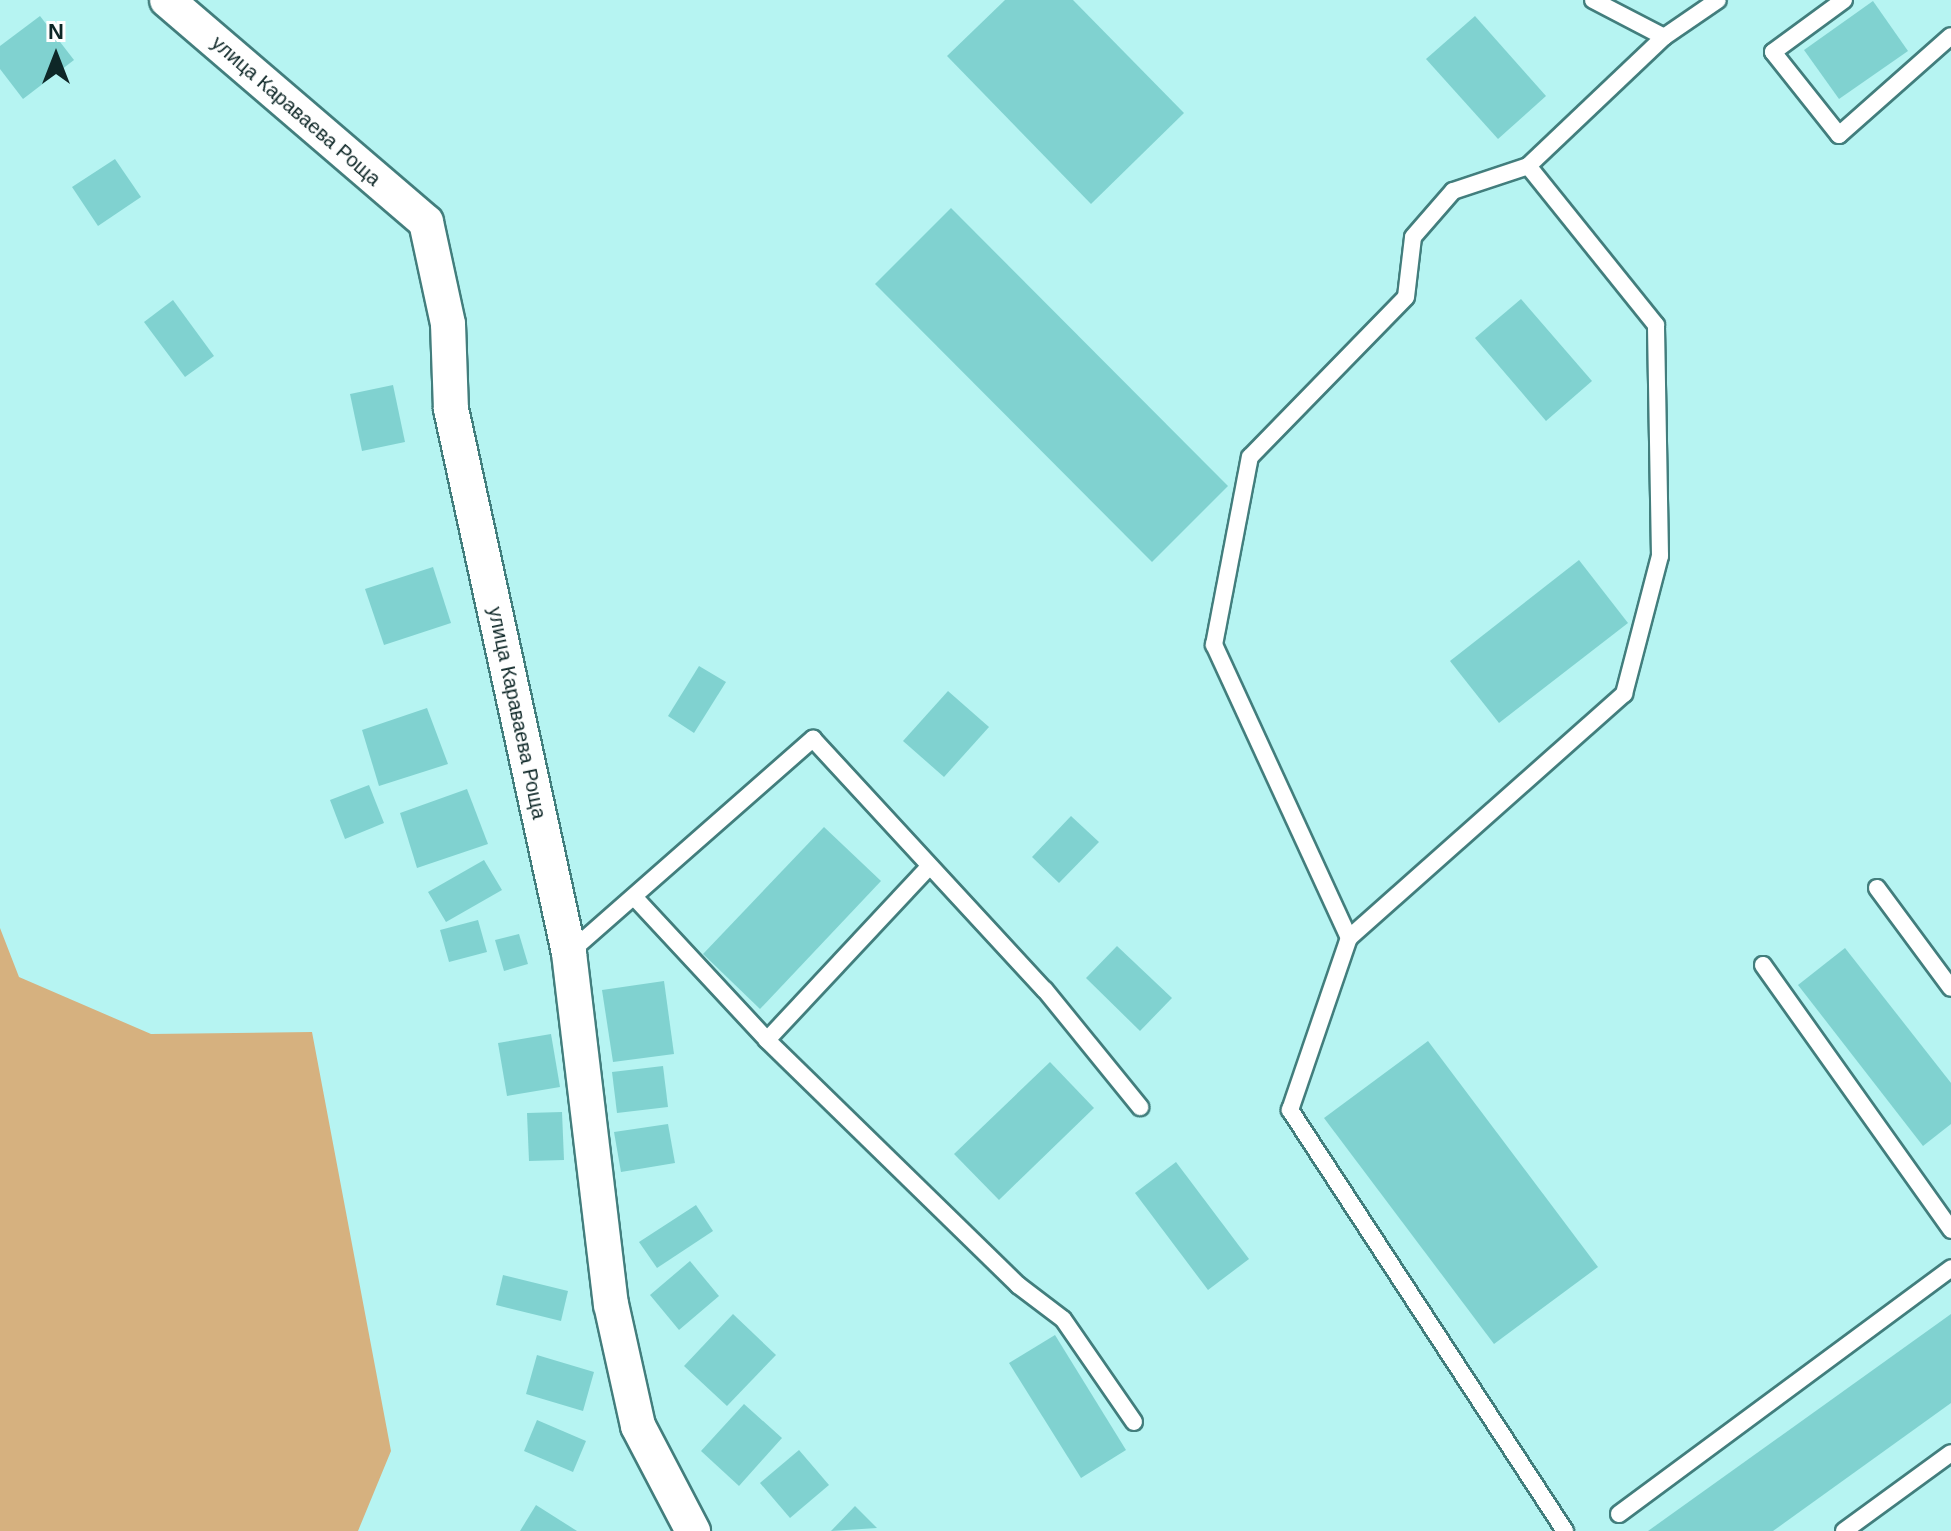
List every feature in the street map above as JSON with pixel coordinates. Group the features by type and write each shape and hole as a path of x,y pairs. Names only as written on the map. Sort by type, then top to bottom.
{"street":[{"name":"улица Караваева Роща","path":"167,0 426,222 448,324 451,409 569,953 611,1304 638,1426 693,1531"}],"lane":[{"path":"1593,0 1664,37"},
{"path":"1349,938 1214,645 1250,457 1406,297 1413,237 1453,191 1528,166 1664,37 1718,0"},
{"path":"1844,0 1773,52 1839,135 1951,36"},
{"path":"1528,166 1656,325 1660,556 1624,694 1349,938 1290,1110 1565,1531"},
{"path":"569,953 637,900 813,739 928,868 1045,990 1140,1107"},
{"path":"767,1040 928,868"},
{"path":"1877,888 1951,988"},
{"path":"637,900 767,1040 1018,1285 1063,1319 1134,1422"},
{"path":"1763,965 1951,1230"},
{"path":"1619,1514 1951,1268"},
{"path":"1844,1531 1951,1453"}],"shaded area":[{"path":"0,928 19,977 151,1034 312,1032 391,1451 358,1531 0,1531"}],"building":[{"path":"1005,0 1073,0 1184,113 1091,204 947,56"},
{"path":"1873,1 1908,51 1839,99 1804,50"},
{"path":"40,16 74,60 23,99 0,69 0,46"},
{"path":"1475,16 1546,96 1498,139 1426,59"},
{"path":"115,159 141,197 98,226 72,187"},
{"path":"951,208 1228,486 1152,562 875,284"},
{"path":"1521,299 1592,381 1546,421 1475,338"},
{"path":"173,300 214,356 185,377 144,322"},
{"path":"393,385 405,442 362,451 350,394"},
{"path":"1579,560 1628,623 1499,723 1450,661"},
{"path":"433,567 451,623 384,645 365,589"},
{"path":"699,666 726,682 694,733 668,716"},
{"path":"948,691 989,727 944,777 903,741"},
{"path":"427,708 448,764 379,786 362,730"},
{"path":"369,785 384,823 345,839 330,800"},
{"path":"467,789 488,844 417,868 400,813"},
{"path":"1071,816 1099,842 1059,883 1032,857"},
{"path":"824,827 881,881 760,1009 703,954"},
{"path":"484,860 502,890 446,922 428,892"},
{"path":"478,920 487,952 449,962 440,930"},
{"path":"519,934 528,964 504,971 495,940"},
{"path":"1117,946 1172,998 1140,1031 1086,978"},
{"path":"1845,948 1951,1083 1951,1124 1923,1146 1798,985"},
{"path":"664,981 674,1054 613,1062 602,990"},
{"path":"551,1034 560,1087 507,1096 498,1043"},
{"path":"1428,1041 1598,1267 1494,1344 1324,1118"},
{"path":"1050,1062 1094,1108 999,1200 954,1154"},
{"path":"663,1066 668,1107 617,1113 612,1072"},
{"path":"562,1112 564,1160 529,1161 527,1113"},
{"path":"668,1124 675,1163 621,1172 614,1132"},
{"path":"1176,1162 1249,1259 1208,1290 1135,1193"},
{"path":"696,1205 713,1231 657,1268 639,1242"},
{"path":"690,1261 719,1296 679,1330 650,1295"},
{"path":"503,1275 568,1291 561,1321 496,1305"},
{"path":"733,1314 776,1355 727,1406 684,1366"},
{"path":"1951,1314 1951,1403 1773,1531 1648,1531"},
{"path":"1055,1335 1126,1450 1081,1478 1009,1363"},
{"path":"537,1355 594,1372 583,1411 526,1394"},
{"path":"744,1404 782,1438 739,1486 701,1451"},
{"path":"537,1420 586,1441 573,1472 524,1451"},
{"path":"799,1450 829,1485 790,1518 760,1483"},
{"path":"536,1505 577,1531 520,1531"},
{"path":"855,1506 877,1528 831,1531"}]}
